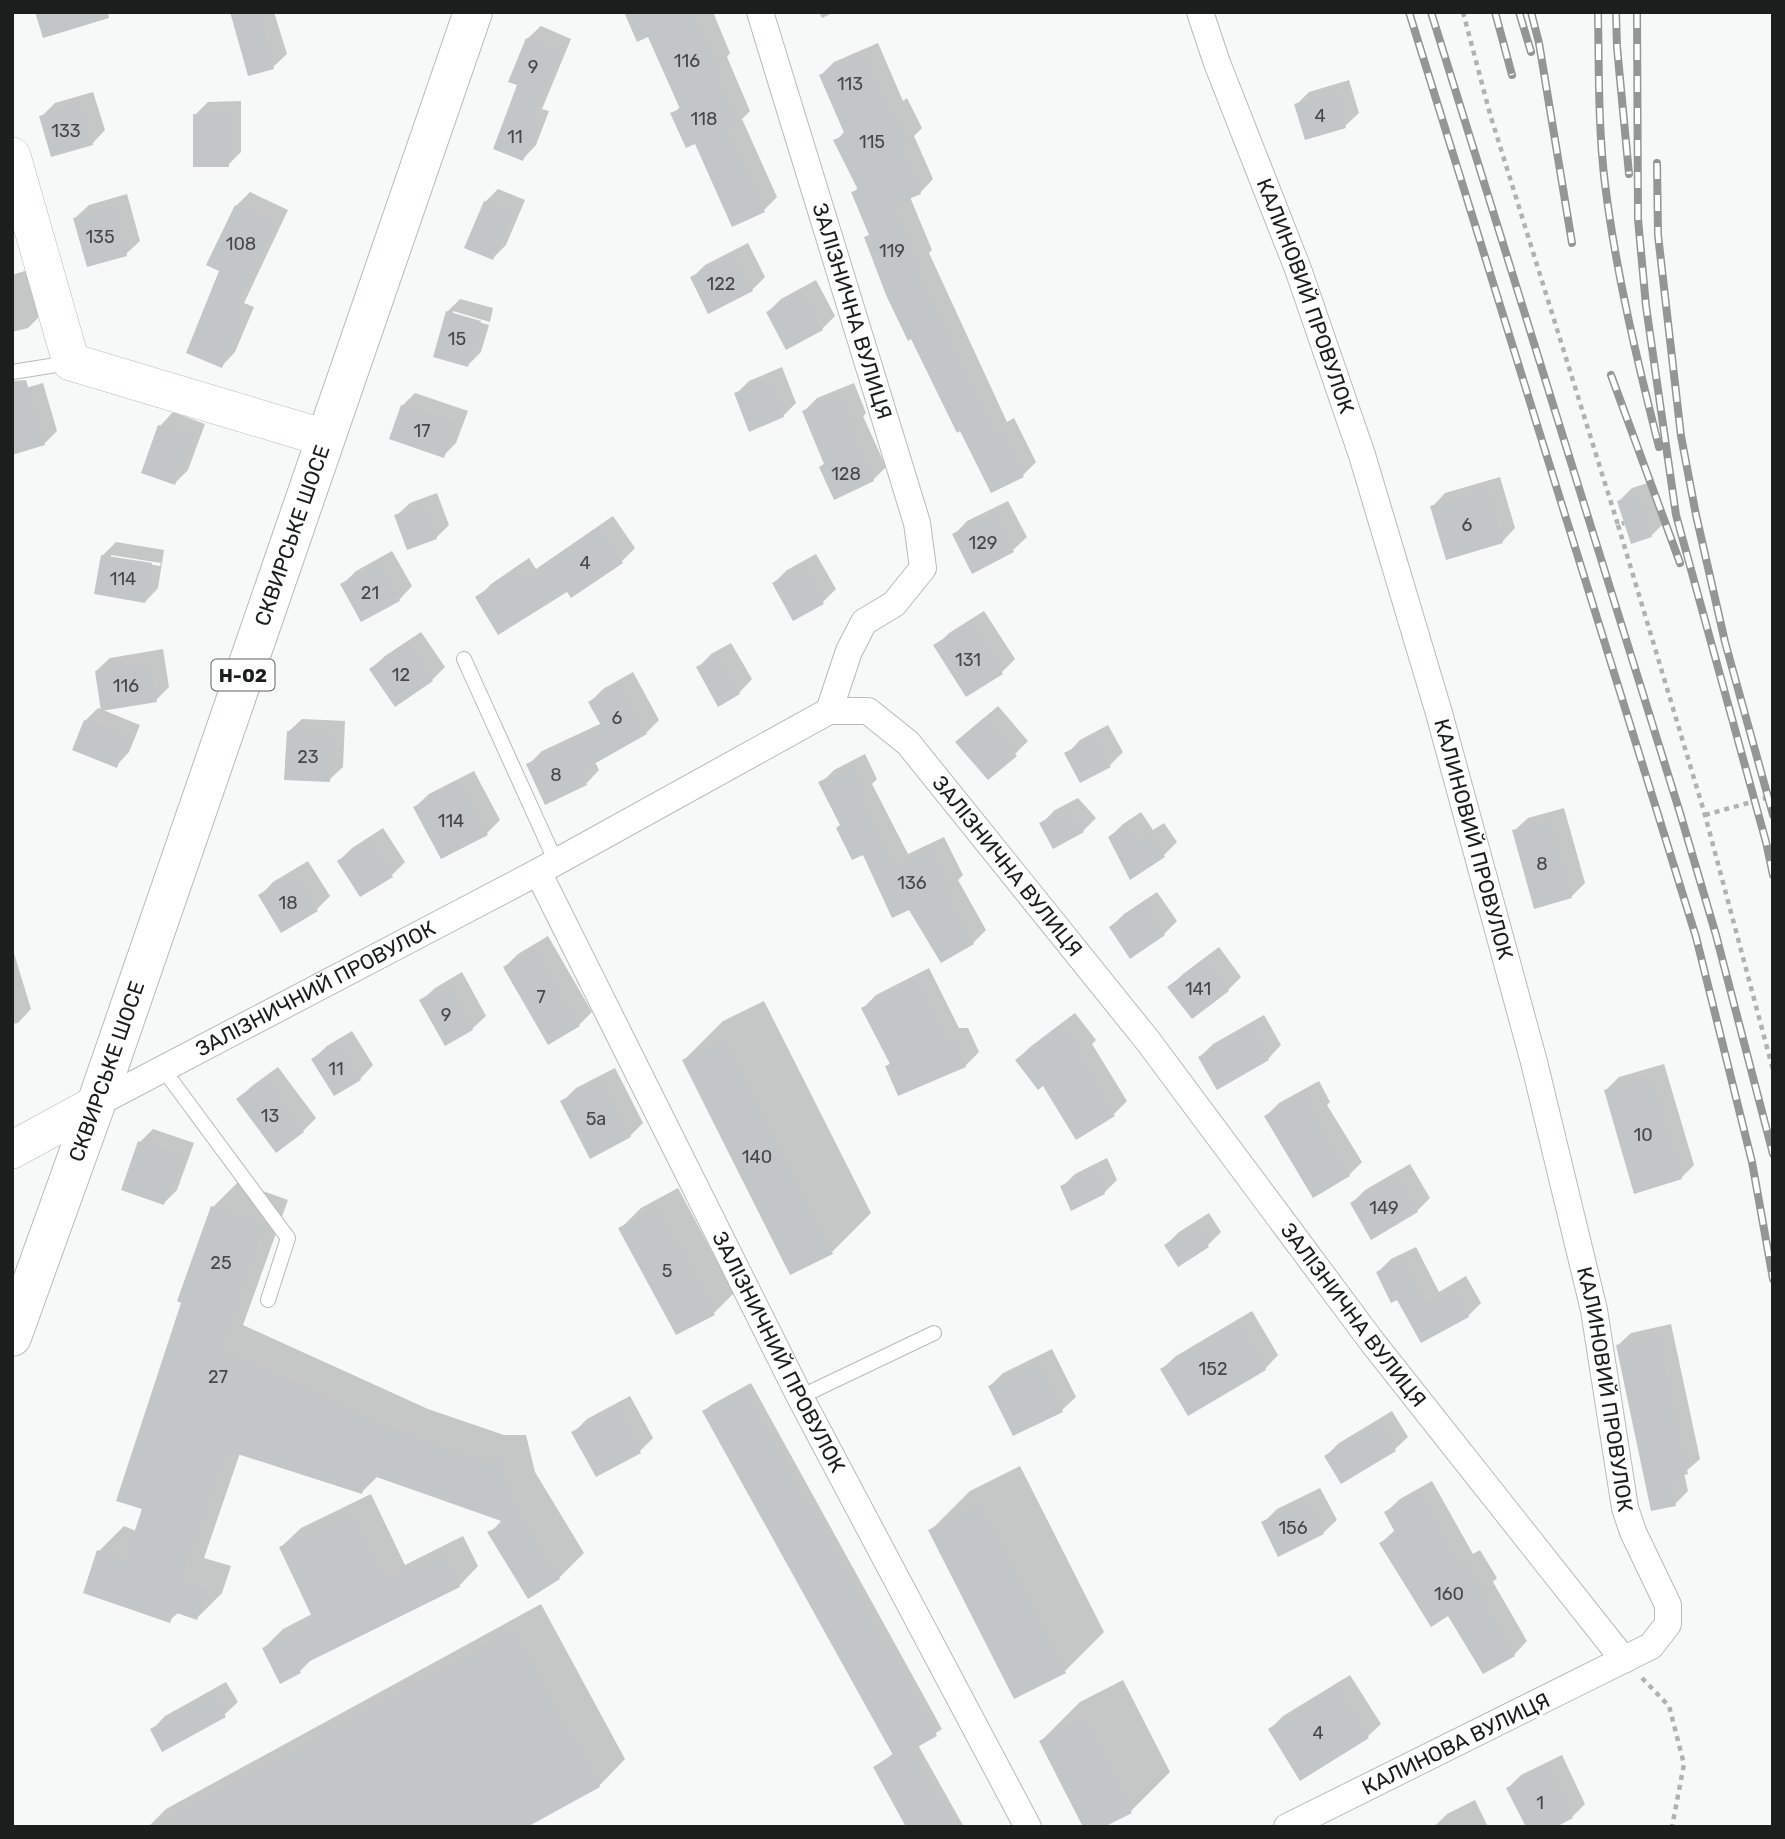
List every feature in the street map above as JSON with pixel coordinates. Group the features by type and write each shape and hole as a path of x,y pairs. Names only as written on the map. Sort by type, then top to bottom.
{"main road":[{"name":"СКВИРСЬКЕ ШОСЕ","path":"12,1338 96,1104 473,12"}],"street":[{"name":"ЗАЛІЗНИЧНА ВУЛИЦЯ","path":"760,12 917,523 923,568 894,604 864,622 849,651 829,711 868,711 908,743 1148,1041 1373,1343 1625,1660"},
{"name":"КАЛИНОВИЙ ПРОВУЛОК","path":"1200,12 1297,270 1362,455 1439,713 1534,1062 1594,1310 1625,1508 1644,1558 1668,1605 1668,1624 1651,1646 1625,1660"},
{"path":"12,156 71,362 325,438"},
{"name":"ЗАЛІЗНИЧНИЙ ПРОВУЛОК","path":"96,1104 547,867 829,711"},
{"name":"ЗАЛІЗНИЧНИЙ ПРОВУЛОК","path":"547,867 800,1397 1028,1827"},
{"path":"12,1150 96,1104"},
{"name":"КАЛИНОВА ВУЛИЦЯ","path":"1287,1827 1625,1660"}],"lane":[{"path":"12,372 71,362"},
{"path":"464,659 547,867"},
{"path":"163,1069 288,1238 268,1300"},
{"path":"800,1397 934,1334"}],"path":[{"path":"1463,12 1490,114 1705,815 1773,1070"},
{"path":"1618,525 1624,523"},
{"path":"1705,815 1773,796"},
{"path":"1625,1660 1669,1706 1684,1764 1672,1827"}],"building":[{"path":"35,12 108,12 109,18 43,38"},
{"path":"230,12 259,12 274,69 248,76"},
{"path":"624,12 693,12 718,67 714,69 738,125 728,130 765,212 732,227 695,144 686,148 670,113 680,109 648,37 637,42"},
{"path":"526,38 559,52 530,122 537,125 523,161 493,149 517,85 508,82"},
{"path":"864,55 889,112 894,110 910,143 901,147 921,194 895,205 919,265 916,266 993,434 1001,430 1024,477 991,493 960,431 957,433 911,339 908,341 886,295 864,237 869,235 851,192 858,190 833,140 845,135 819,75"},
{"path":"1336,92 1346,128 1305,140 1294,104"},
{"path":"80,104 93,145 51,157 39,116"},
{"path":"193,114 229,114 229,167 193,167"},
{"path":"484,201 513,214 493,260 464,248"},
{"path":"235,205 276,224 232,316 242,320 222,368 186,353 219,271 206,265"},
{"path":"114,206 127,256 87,267 73,218"},
{"path":"735,255 753,291 708,314 690,277"},
{"path":"802,292 823,330 786,350 766,312"},
{"path":"446,311 481,321 468,367 433,357"},
{"path":"769,379 784,417 749,432 734,393"},
{"path":"26,380 45,445 12,455 12,381"},
{"path":"841,395 854,427 850,429 874,481 834,500 819,467 824,464 802,411"},
{"path":"401,405 456,424 444,458 389,439"},
{"path":"158,425 193,437 175,485 141,473"},
{"path":"1487,489 1503,543 1446,560 1430,506"},
{"path":"1638,494 1652,537 1631,544 1617,501"},
{"path":"424,505 437,539 407,550 394,515"},
{"path":"994,513 1014,552 972,574 952,534"},
{"path":"599,528 623,563 571,598 567,592 498,635 475,597 515,570 522,581"},
{"path":"101,555 152,563 145,603 94,594"},
{"path":"379,563 400,601 361,622 340,584"},
{"path":"802,566 824,604 793,621 772,583"},
{"path":"970,623 1003,674 966,697 933,645"},
{"path":"407,643 433,681 395,707 369,669"},
{"path":"718,655 740,694 718,707 696,667"},
{"path":"150,662 157,702 101,711 95,671"},
{"path":"619,684 647,734 580,772 587,785 545,805 526,764 603,729 588,702"},
{"path":"984,718 1017,756 988,780 955,742"},
{"path":"84,720 128,738 117,768 72,750"},
{"path":"287,731 333,734 330,782 284,780"},
{"path":"1095,737 1111,767 1080,783 1064,753"},
{"path":"852,766 865,793 859,796 895,866 931,849 951,890 945,893 974,944 941,963 909,910 892,918 863,855 852,860 836,828 840,825 818,782"},
{"path":"460,783 488,835 441,859 413,807"},
{"path":"1064,810 1084,832 1053,849 1039,823"},
{"path":"1551,820 1572,898 1534,909 1512,830"},
{"path":"1127,824 1139,842 1150,835 1165,857 1130,880 1108,837"},
{"path":"369,840 393,877 360,897 337,861"},
{"path":"295,873 318,911 281,933 258,895"},
{"path":"1143,903 1165,935 1130,959 1109,927"},
{"path":"534,948 580,1026 548,1045 503,967"},
{"path":"1205,959 1229,991 1192,1019 1167,987"},
{"path":"916,980 946,1040 955,1040 966,1067 898,1096 885,1066 890,1064 861,1008"},
{"path":"448,984 473,1030 445,1046 419,1000"},
{"path":"1061,1024 1084,1055 1080,1058 1115,1116 1076,1140 1043,1086 1038,1090 1015,1060"},
{"path":"1250,1027 1269,1060 1217,1090 1198,1057"},
{"path":"725,1039 833,1254 790,1275 682,1060"},
{"path":"338,1043 361,1080 334,1096 311,1059"},
{"path":"1651,1076 1682,1179 1634,1194 1604,1090"},
{"path":"264,1078 304,1132 276,1153 236,1099"},
{"path":"601,1080 631,1137 590,1159 560,1101"},
{"path":"1305,1093 1318,1117 1315,1118 1350,1176 1313,1198 1264,1116"},
{"path":"138,1141 182,1157 164,1205 121,1190"},
{"path":"1094,1170 1105,1194 1071,1211 1060,1186"},
{"path":"1396,1175 1418,1212 1371,1240 1350,1203"},
{"path":"211,1206 264,1225 220,1350 402,1433 478,1460 501,1459 510,1498 560,1579 528,1599 487,1532 507,1523 368,1474 362,1494 225,1450 180,1582 207,1591 197,1620 174,1612 170,1623 83,1593 97,1550 125,1560 142,1509 116,1501 181,1303 177,1301"},
{"path":"658,1207 715,1315 676,1335 618,1228"},
{"path":"1195,1225 1209,1247 1178,1267 1164,1245"},
{"path":"1403,1259 1425,1304 1453,1288 1469,1317 1421,1343 1397,1300 1391,1303 1376,1272"},
{"path":"1239,1323 1266,1370 1188,1416 1160,1369"},
{"path":"1658,1336 1688,1474 1670,1478 1676,1506 1651,1511 1616,1345"},
{"path":"1038,1361 1063,1412 1013,1436 988,1386"},
{"path":"744,1388 937,1736 912,1750 955,1827 906,1827 873,1767 893,1755 702,1411"},
{"path":"617,1408 641,1453 596,1477 571,1432"},
{"path":"1378,1423 1396,1451 1341,1484 1324,1456"},
{"path":"1418,1493 1460,1566 1466,1562 1485,1592 1480,1596 1515,1656 1483,1674 1448,1616 1431,1627 1379,1543 1396,1534 1384,1512"},
{"path":"1307,1500 1324,1534 1278,1557 1261,1522"},
{"path":"980,1504 1066,1673 1014,1699 928,1530"},
{"path":"351,1512 386,1583 444,1554 460,1587 298,1667 301,1673 280,1684 262,1648 314,1621 279,1547"},
{"path":"514,1630 600,1787 527,1827 153,1827"},
{"path":"1337,1687 1369,1738 1300,1781 1268,1729"},
{"path":"213,1694 226,1717 162,1752 150,1729"},
{"path":"1084,1718 1132,1813 1104,1827 1083,1827 1039,1741"},
{"path":"1548,1767 1573,1818 1556,1827 1526,1827 1506,1788"}],"railway":[{"path":"1409,12 1696,937 1752,1162 1773,1279"},
{"path":"1431,12 1680,813 1716,935 1773,1154"},
{"path":"1495,12 1512,75"},
{"path":"1519,12 1531,52"},
{"path":"1531,12 1539,43 1572,243"},
{"path":"1598,12 1599,98 1605,184 1628,316 1659,447"},
{"path":"1616,12 1629,174"},
{"path":"1637,12 1638,219 1646,306 1676,515 1773,875"},
{"path":"1657,163 1658,235 1681,436 1725,642 1773,815"},
{"path":"1611,375 1680,563"}]}
